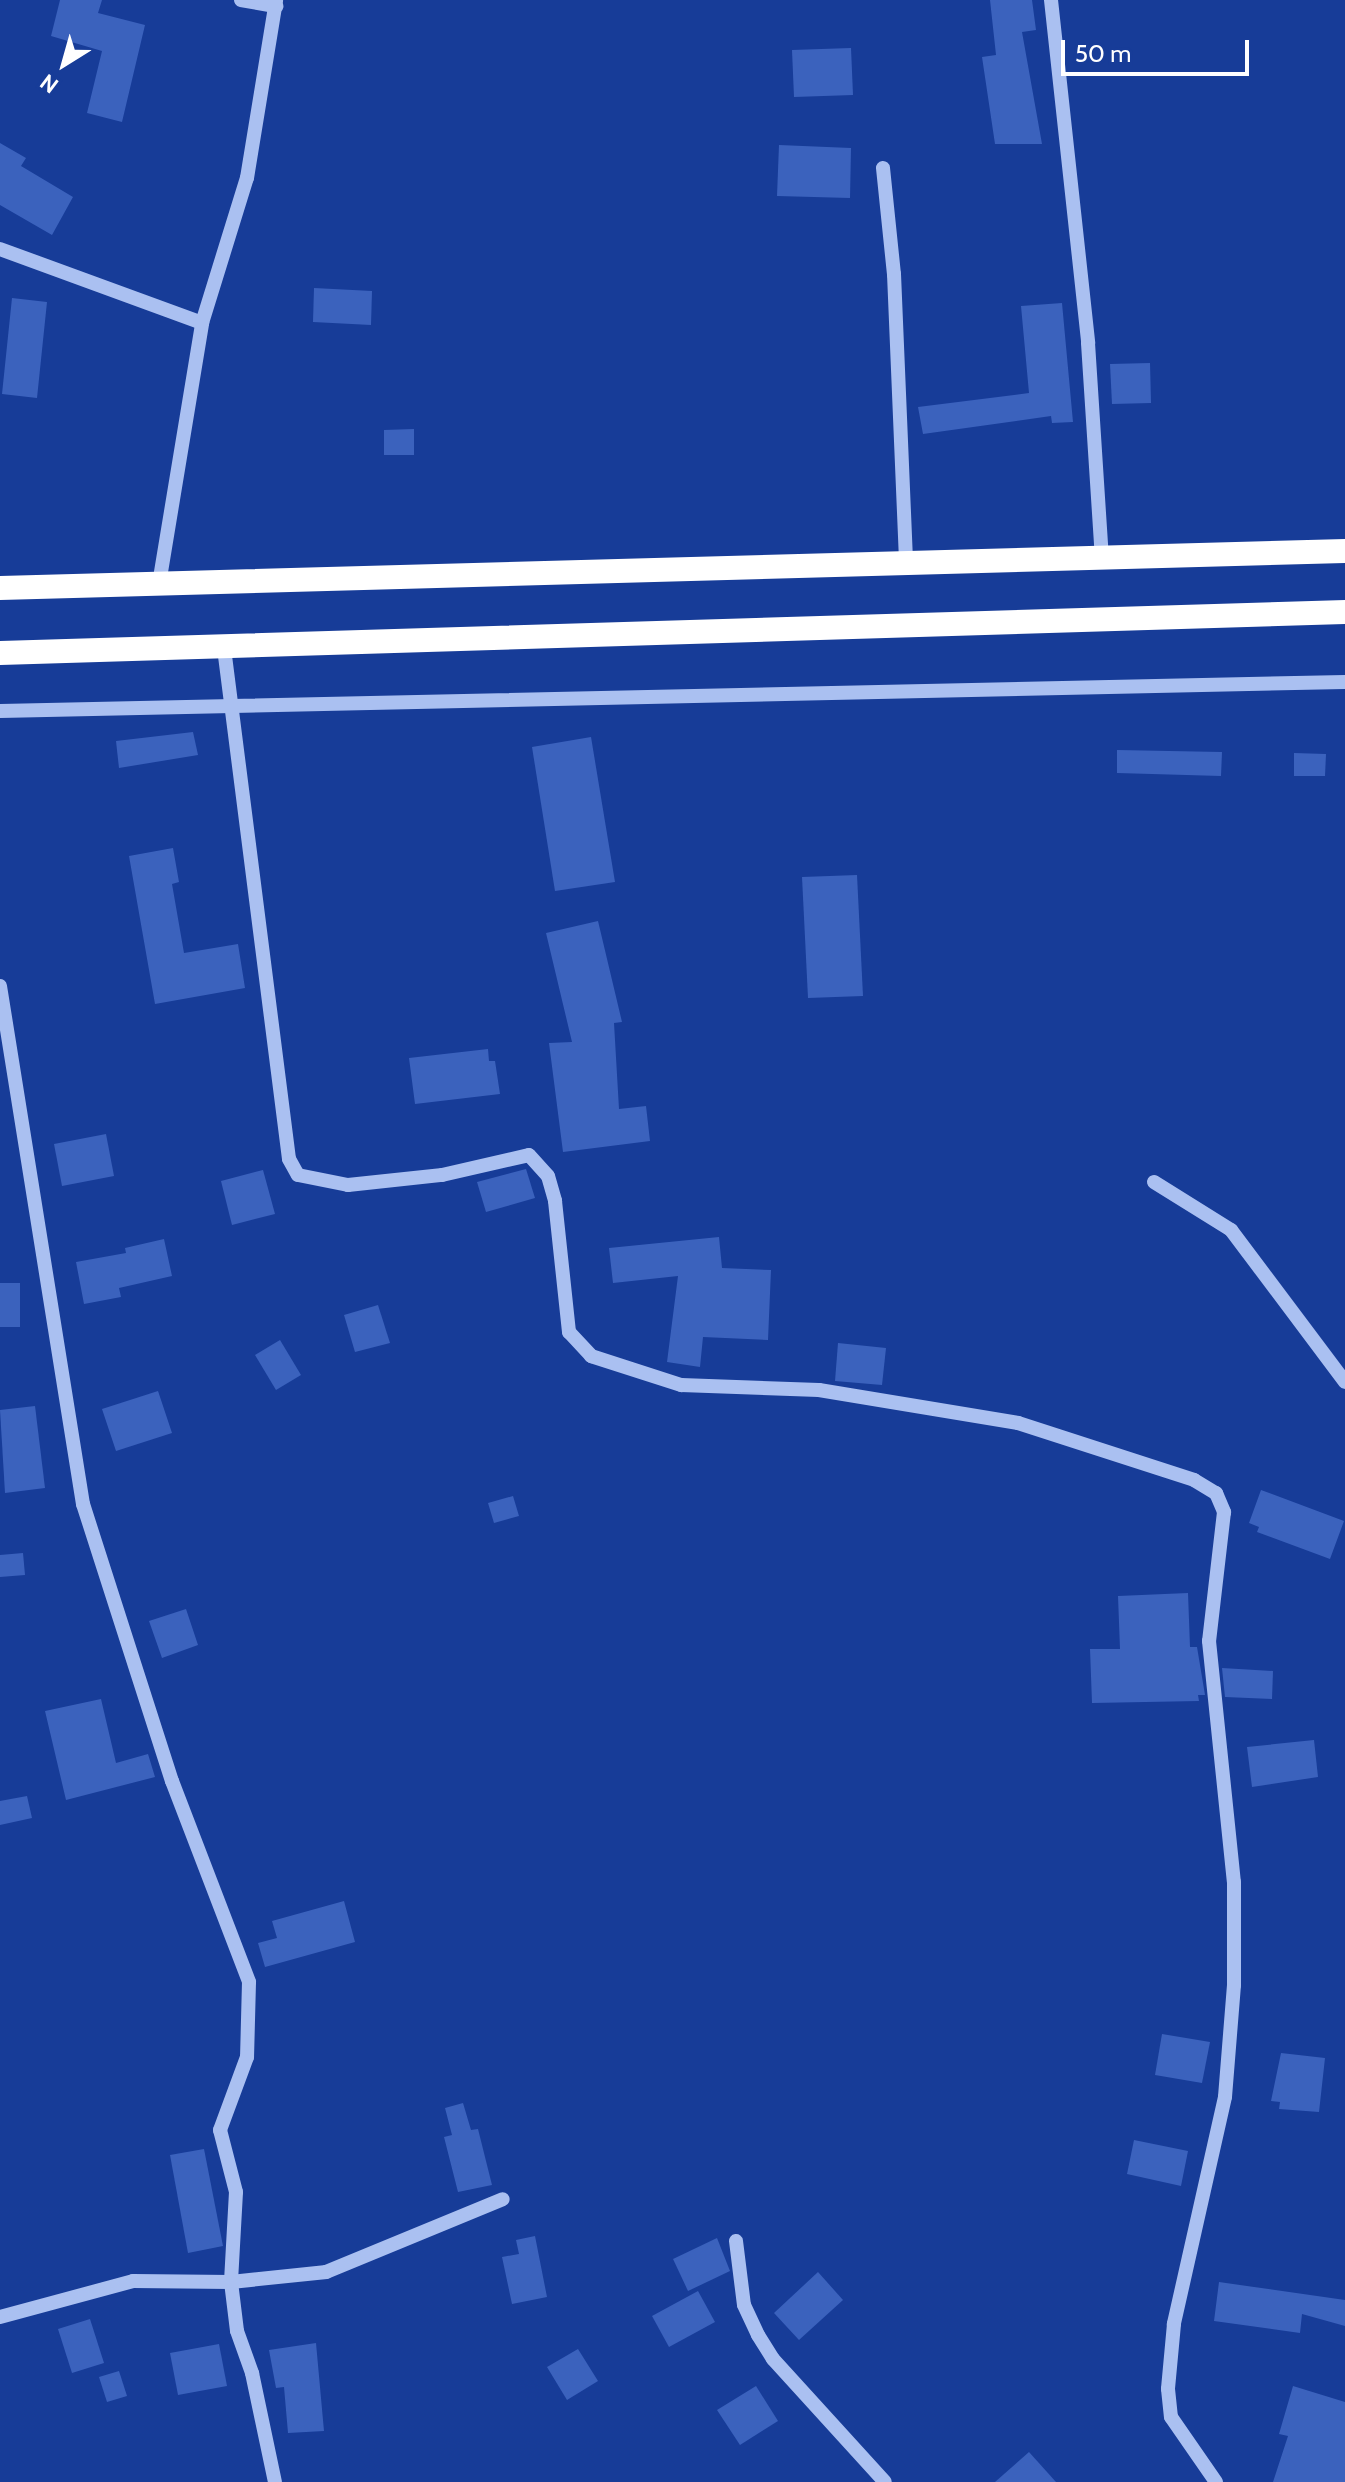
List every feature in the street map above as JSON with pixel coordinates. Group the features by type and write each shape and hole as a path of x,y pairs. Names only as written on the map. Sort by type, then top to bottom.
{"highway":[{"path":"0,588 1345,551"},
{"path":"0,653 224,648 506,634 1345,612"}],"street":[{"path":"159,584 202,323 247,178 276,3 241,0"},
{"path":"1051,0 1088,343 1102,558"},
{"path":"883,168 894,274 906,562"},
{"path":"0,249 202,323"},
{"path":"224,648 289,1159 298,1175 348,1185 442,1175 529,1155 548,1176 555,1201 569,1332 591,1356 681,1385 819,1390 1018,1423 1194,1480 1216,1493 1224,1512 1209,1641 1234,1882 1234,1985 1225,2097 1174,2324 1168,2389 1171,2417 1216,2482"},
{"path":"0,711 232,703 1345,682"},
{"path":"0,986 83,1504 172,1781 249,1982 247,2057 220,2130 236,2192 231,2282 237,2331 252,2373 275,2482"},
{"path":"1154,1182 1231,1230 1345,1382"},
{"path":"0,2317 133,2281 231,2282 354,2264 503,2199"},
{"path":"736,2241 744,2305 758,2335 773,2359 885,2482"}],"building":[{"path":"60,0 102,0 98,13 145,25 122,122 87,113 102,51 51,36"},
{"path":"990,0 1032,0 1036,30 1022,32 1042,144 995,144 982,57 996,55"},
{"path":"851,48 853,95 794,97 792,50"},
{"path":"0,143 26,158 21,166 73,197 52,235 0,205"},
{"path":"779,145 851,148 850,198 777,196"},
{"path":"314,288 372,291 371,325 313,322"},
{"path":"12,298 47,302 37,398 2,394"},
{"path":"1062,303 1073,422 1052,423 1051,416 923,434 918,407 1029,393 1021,306"},
{"path":"1150,363 1151,403 1112,404 1110,364"},
{"path":"414,429 414,455 384,455 384,430"},
{"path":"193,732 198,755 119,768 116,741"},
{"path":"591,737 615,882 555,891 532,747"},
{"path":"1117,750 1222,752 1221,776 1117,773"},
{"path":"1294,753 1326,754 1325,776 1294,776"},
{"path":"173,848 179,882 172,884 184,953 238,944 245,988 155,1004 129,856"},
{"path":"857,875 863,996 808,998 802,877"},
{"path":"598,921 622,1022 614,1023 619,1109 646,1106 650,1141 563,1152 549,1043 572,1042 546,933"},
{"path":"488,1049 489,1061 495,1061 500,1094 415,1104 409,1058"},
{"path":"106,1134 114,1176 62,1186 54,1144"},
{"path":"526,1169 535,1198 486,1212 477,1182"},
{"path":"263,1170 275,1214 232,1225 221,1181"},
{"path":"719,1237 722,1268 771,1270 768,1340 703,1337 700,1367 667,1362 678,1276 613,1283 609,1248"},
{"path":"164,1239 172,1276 119,1288 121,1297 84,1304 76,1262 126,1253 125,1248"},
{"path":"0,1283 20,1283 20,1327 0,1327"},
{"path":"378,1305 390,1343 355,1352 344,1315"},
{"path":"280,1340 301,1375 276,1390 255,1355"},
{"path":"838,1343 886,1348 882,1385 835,1381"},
{"path":"158,1391 172,1433 116,1451 102,1409"},
{"path":"35,1406 45,1488 5,1493 0,1410"},
{"path":"1261,1490 1344,1521 1330,1559 1257,1532 1259,1527 1249,1523"},
{"path":"513,1496 519,1516 494,1523 488,1503"},
{"path":"23,1553 25,1575 0,1577 0,1555"},
{"path":"1188,1593 1190,1647 1197,1647 1205,1695 1198,1695 1199,1701 1092,1703 1090,1649 1120,1649 1118,1596"},
{"path":"186,1609 198,1645 162,1658 149,1621"},
{"path":"1222,1668 1273,1671 1272,1699 1225,1697"},
{"path":"101,1699 116,1763 148,1754 155,1777 66,1800 45,1711"},
{"path":"1314,1740 1318,1777 1252,1787 1247,1747"},
{"path":"27,1796 32,1818 0,1825 0,1801"},
{"path":"344,1901 355,1942 265,1967 258,1943 277,1938 272,1921"},
{"path":"1162,2034 1210,2042 1202,2083 1155,2075"},
{"path":"1281,2053 1325,2058 1319,2112 1279,2109 1280,2102 1271,2101"},
{"path":"463,2103 471,2130 478,2129 492,2185 458,2192 444,2137 452,2135 445,2108"},
{"path":"1134,2140 1188,2151 1181,2186 1127,2174"},
{"path":"204,2149 223,2246 188,2253 170,2155"},
{"path":"535,2236 547,2297 512,2304 502,2257 519,2254 516,2240"},
{"path":"717,2238 730,2271 688,2291 673,2259"},
{"path":"818,2272 843,2300 799,2340 774,2313"},
{"path":"1219,2282 1345,2300 1345,2326 1302,2314 1300,2333 1214,2321"},
{"path":"698,2291 715,2322 669,2347 652,2316"},
{"path":"90,2319 104,2363 72,2373 58,2329"},
{"path":"316,2343 324,2431 288,2433 284,2387 276,2388 269,2350"},
{"path":"219,2344 227,2386 178,2395 170,2353"},
{"path":"578,2349 598,2381 567,2400 547,2367"},
{"path":"119,2371 127,2396 107,2402 99,2377"},
{"path":"756,2386 778,2421 740,2445 717,2410"},
{"path":"1293,2386 1345,2402 1345,2482 1273,2482 1288,2436 1279,2434"},
{"path":"1029,2452 1056,2482 995,2482"}]}
